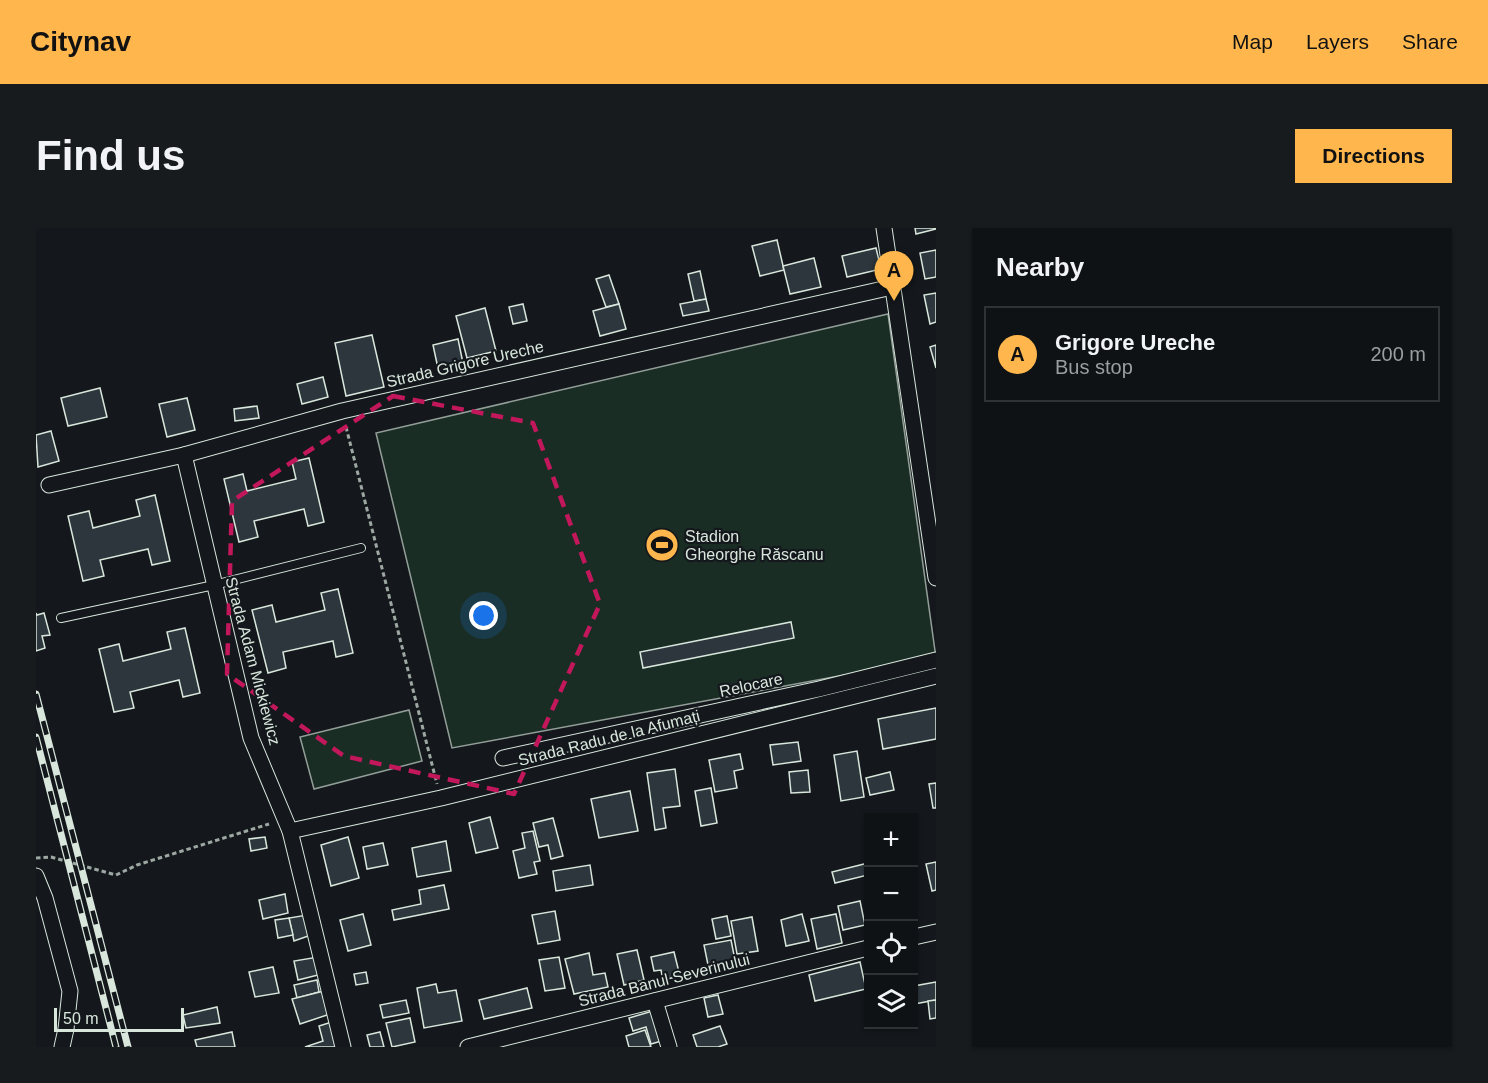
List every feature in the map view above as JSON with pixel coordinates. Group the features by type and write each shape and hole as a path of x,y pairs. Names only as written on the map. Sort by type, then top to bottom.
{"street":[{"path":"884,228 936,578"},
{"name":"Strada Grigore Ureche","path":"46,485 183,455 342,411 892,287"},
{"name":"Strada Adam Mickiewicz","path":"183,455 251,738 287,825 343,1047"},
{"name":"Relocare","path":"502,758 819,689 936,660"},
{"name":"Strada Radu de la Afumați","path":"287,825 441,798 936,676"},
{"path":"36,876 48,909 70,991 62,1047"},
{"path":"918,936 936,932"},
{"name":"Strada Banul Severinului","path":"468,1047 864,949"},
{"path":"655,1001 669,1047"}],"lane":[{"path":"61,618 214,585 361,548"}],"path":[{"path":"342,411 441,798"},
{"path":"36,858 51,857 116,875 137,865 287,825"}],"highlighted area":[{"path":"393,396 533,423 600,604 514,794 344,756 227,674 232,501"}],"green space":[{"name":"Stadion Gheorghe Răscanu","path":"888,314 936,658 452,748 376,433"},
{"path":"409,710 422,761 314,789 300,737"}],"building":[{"path":"915,228 936,228 936,229 916,234"},
{"path":"777,240 784,270 760,276 752,246"},
{"path":"876,248 881,269 847,277 842,256"},
{"path":"936,250 936,277 925,279 920,253"},
{"path":"814,258 821,287 790,294 783,266"},
{"path":"700,271 706,299 694,301 688,274"},
{"path":"609,275 619,304 606,307 596,279"},
{"path":"936,293 936,322 930,324 924,295"},
{"path":"706,299 709,311 683,316 680,304"},
{"path":"523,304 527,321 513,324 509,307"},
{"path":"619,304 626,329 600,336 593,311"},
{"path":"485,308 496,351 467,358 456,316"},
{"path":"372,335 384,387 346,396 335,343"},
{"path":"458,339 464,368 439,373 433,345"},
{"path":"936,345 936,368 930,347"},
{"path":"323,377 328,397 302,404 297,384"},
{"path":"100,388 107,417 68,426 61,398"},
{"path":"187,398 195,430 167,437 159,404"},
{"path":"257,406 259,418 235,421 234,409"},
{"path":"51,431 59,461 38,467 36,435"},
{"path":"309,458 324,522 308,526 304,509 254,521 258,537 239,542 224,479 243,474 247,491 296,479 292,462"},
{"path":"155,495 170,561 152,565 148,549 100,560 104,576 83,581 68,516 89,511 93,528 140,516 136,500"},
{"path":"338,589 353,653 336,657 333,641 283,652 286,668 268,673 252,610 272,605 276,622 325,610 321,593"},
{"path":"36,613 37,615 44,613 50,635 42,636 45,648 36,651"},
{"path":"791,622 794,638 643,668 640,652"},
{"path":"185,628 200,693 183,697 179,680 130,692 134,708 114,712 99,649 119,644 123,661 171,649 167,632"},
{"path":"936,708 936,739 883,749 878,719"},
{"path":"798,742 801,761 773,765 770,745"},
{"path":"857,751 864,797 841,801 834,755"},
{"path":"740,754 743,769 734,771 737,788 715,792 709,760"},
{"path":"675,769 680,806 663,808 666,828 655,830 647,773"},
{"path":"808,770 810,792 791,793 789,772"},
{"path":"890,772 894,790 870,795 866,778"},
{"path":"936,783 936,808 933,808 929,784"},
{"path":"711,788 717,823 701,826 695,791"},
{"path":"630,791 638,831 599,838 591,799"},
{"path":"490,817 498,848 476,853 469,823"},
{"path":"553,818 563,856 551,859 548,845 539,847 533,823"},
{"path":"533,831 540,861 534,862 537,874 519,878 513,851 525,848 522,833"},
{"path":"265,837 267,848 251,851 249,839"},
{"path":"348,837 359,878 331,886 321,845"},
{"path":"446,841 451,871 417,877 412,848"},
{"path":"383,843 388,865 367,869 363,847"},
{"path":"936,862 936,890 932,891 926,864"},
{"path":"864,864 864,876 835,883 832,872"},
{"path":"590,865 593,885 556,891 553,871"},
{"path":"444,885 449,909 394,920 392,910 421,904 419,890"},
{"path":"285,894 288,913 263,919 259,900"},
{"path":"860,901 864,925 843,930 838,906"},
{"path":"555,911 560,940 538,944 532,915"},
{"path":"363,914 371,945 348,951 340,920"},
{"path":"802,914 809,941 786,946 781,920"},
{"path":"836,914 842,943 817,949 811,919"},
{"path":"307,915 311,935 294,941 289,918"},
{"path":"727,916 731,936 716,939 712,919"},
{"path":"752,917 758,951 737,954 731,921"},
{"path":"289,918 293,935 278,938 275,920"},
{"path":"731,940 736,965 709,970 704,945"},
{"path":"637,950 644,980 624,985 617,954"},
{"path":"674,952 680,976 663,980 661,970 654,971 651,957"},
{"path":"589,953 593,975 605,973 608,987 574,994 565,959"},
{"path":"318,957 322,974 298,980 294,961"},
{"path":"559,957 565,988 545,991 539,960"},
{"path":"860,962 864,989 815,1001 809,975"},
{"path":"273,967 279,993 255,997 249,972"},
{"path":"366,972 368,983 356,985 354,974"},
{"path":"317,980 319,992 297,998 294,985"},
{"path":"936,982 936,1000 918,1003 918,985"},
{"path":"436,984 438,993 456,990 462,1021 424,1028 417,988"},
{"path":"527,988 532,1008 484,1019 479,1000"},
{"path":"324,991 330,1014 300,1024 292,999"},
{"path":"718,995 723,1014 708,1017 704,998"},
{"path":"406,1000 409,1013 383,1018 380,1005"},
{"path":"936,1000 936,1018 930,1019 928,1001"},
{"path":"217,1007 220,1023 186,1028 183,1015"},
{"path":"656,1010 665,1040 651,1044 646,1027 633,1031 629,1018"},
{"path":"410,1018 415,1042 392,1047 386,1023"},
{"path":"335,1021 341,1047 305,1047 323,1041 319,1026"},
{"path":"720,1026 727,1044 718,1047 697,1047 693,1035"},
{"path":"645,1030 651,1047 629,1047 626,1036"},
{"path":"232,1032 235,1047 197,1047 195,1040"},
{"path":"380,1032 384,1047 370,1047 367,1035"}],"railway":[{"path":"36,694 128,1047"},
{"path":"36,737 116,1047"}],"place":[{"name":"Grigore Ureche","path":"894,301"},
{"name":"Stadion Gheorghe Răscanu","path":"662,545"}]}
